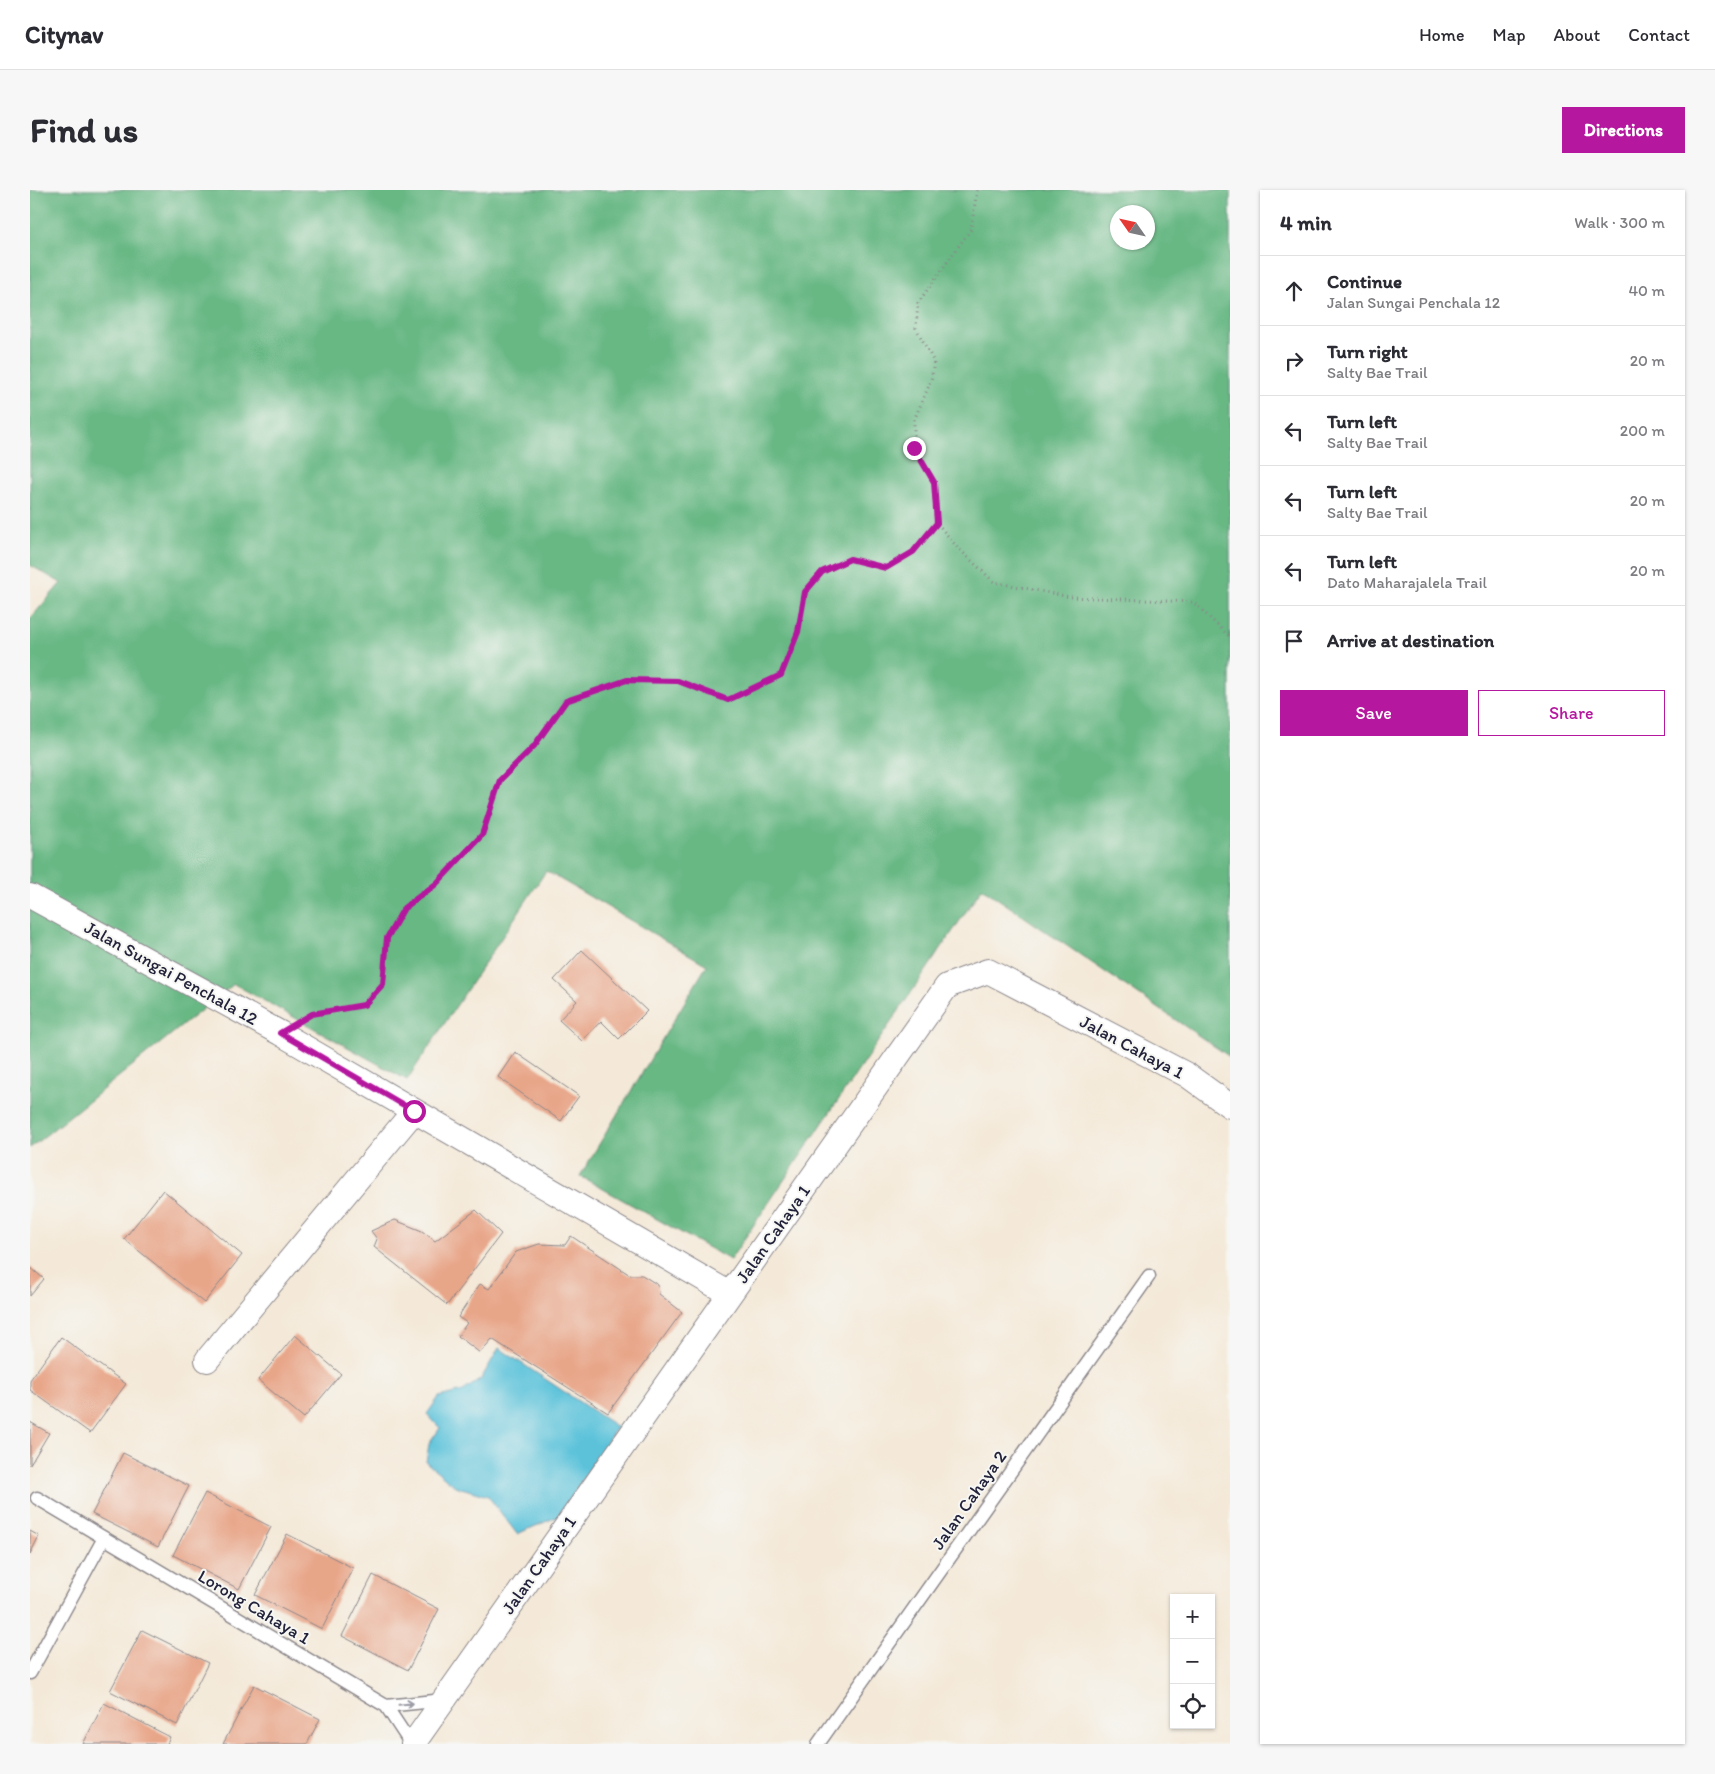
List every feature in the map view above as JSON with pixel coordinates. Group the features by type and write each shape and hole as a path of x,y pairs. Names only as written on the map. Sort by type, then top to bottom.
{"street":[{"name":"Jalan Sungai Penchala 12","path":"30,896 280,1033 730,1294"},
{"name":"Jalan Cahaya 1","path":"412,1744 947,986 988,971 1187,1075 1230,1106"},
{"path":"206,1360 414,1111"}],"lane":[{"name":"Jalan Cahaya 2","path":"818,1744 1149,1276"},
{"name":"Lorong Cahaya 1","path":"37,1498 386,1706 412,1744"},
{"path":"30,1673 104,1538"},
{"path":"386,1706 444,1700"}],"path":[{"path":"977,190 971,229 918,303 916,328 934,362 931,381 914,420 914,448 934,482 937,523 957,547 994,582 1070,597 1193,602 1230,637"},
{"path":"280,1033 312,1014 364,1005 383,984 387,938 404,908 436,884 482,835 500,780 534,746 566,701 627,680 678,681 728,700 781,675 798,632 805,592 822,572 850,559 886,568 913,552 937,523"}],"green space":[{"path":"30,190 1230,190 1230,1057 982,888 730,1260 580,1176 707,965 546,871 407,1080 234,984 30,1148 30,619 61,583 30,565"}],"water":[{"path":"499,1348 617,1427 559,1516 517,1534 488,1496 455,1486 426,1462 429,1444 440,1428 427,1414 439,1397 463,1391 481,1379"}],"building":[{"path":"582,950 647,1011 619,1039 601,1021 582,1041 559,1020 577,1001 554,980"},
{"path":"515,1052 579,1096 561,1121 498,1077"},
{"path":"163,1190 242,1255 204,1303 124,1239"},
{"path":"476,1210 501,1234 447,1305 374,1247 377,1239 371,1231 395,1220 422,1231 435,1241"},
{"path":"571,1236 630,1275 642,1275 658,1285 659,1294 682,1312 608,1413 492,1339 480,1353 458,1336 467,1323 458,1317 480,1284 489,1289 516,1252 539,1244 565,1245"},
{"path":"30,1267 44,1279 30,1296"},
{"path":"295,1335 341,1374 304,1418 258,1380"},
{"path":"61,1337 126,1384 90,1433 30,1390 30,1380"},
{"path":"30,1422 49,1433 30,1465"},
{"path":"123,1453 189,1486 158,1547 92,1514"},
{"path":"205,1493 271,1527 239,1589 173,1555"},
{"path":"30,1531 39,1536 30,1554"},
{"path":"287,1534 353,1568 322,1629 255,1595"},
{"path":"373,1575 439,1609 408,1670 342,1636"},
{"path":"142,1630 208,1663 177,1725 110,1691"},
{"path":"254,1685 320,1719 307,1744 223,1744"},
{"path":"104,1703 170,1737 167,1744 83,1744"}],"route":[{"path":"414,1111 280,1033 312,1014 364,1005 383,984 387,938 404,908 436,884 482,835 500,780 534,746 566,701 627,680 678,681 728,700 781,675 798,632 805,592 822,572 850,559 886,568 913,552 937,523 934,482 914,448"}]}
